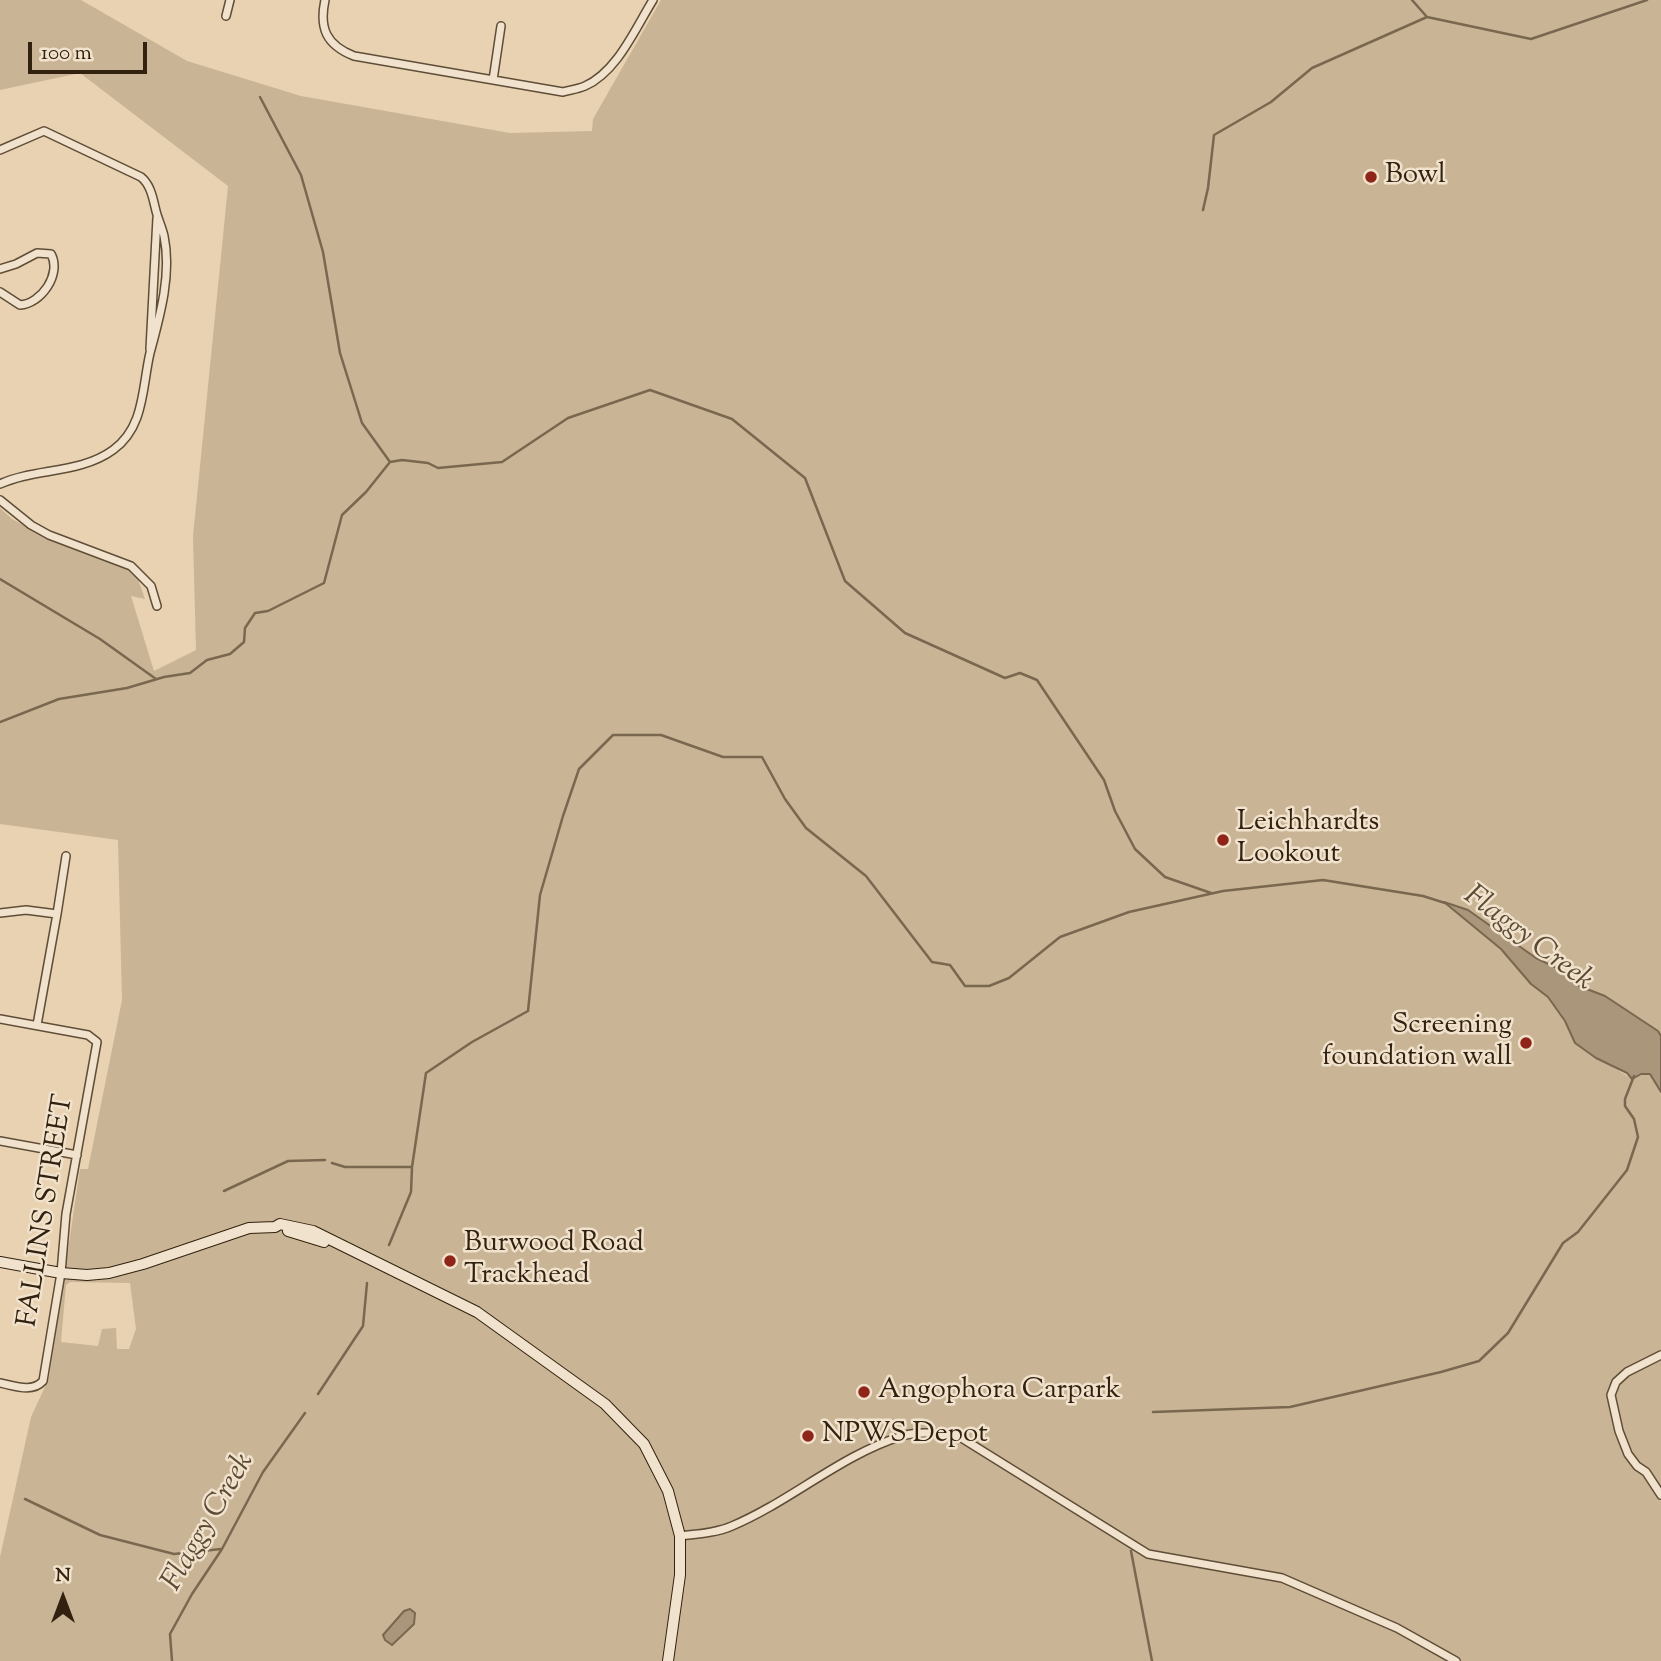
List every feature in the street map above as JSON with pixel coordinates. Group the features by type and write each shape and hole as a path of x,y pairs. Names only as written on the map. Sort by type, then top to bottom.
{"main road":[{"path":"0,1262 61,1273 109,1273 249,1228 275,1227 281,1224 304,1228 332,1240 477,1312 605,1404 644,1444 668,1491 680,1536 680,1575 668,1661"}],"street":[{"path":"226,16 230,0"},
{"path":"325,0 322,14 324,29 339,50 354,56 563,92 584,87 602,76 614,63 653,0"},
{"path":"493,80 501,26"},
{"path":"0,150 38,132 49,133 144,180 157,215 150,354 137,417 128,433 114,449 100,458 0,484"},
{"path":"0,269 41,253 51,254 54,262 49,283 33,303 20,305 0,292"},
{"path":"0,499 31,525 49,535 131,566 151,586 157,606"},
{"path":"0,1019 37,1026 66,856"},
{"path":"0,913 26,910 57,914"},
{"name":"FALLINS STREET","path":"0,1383 31,1388 37,1387 43,1381 61,1273 66,1214 96,1046 95,1039 88,1035 37,1026"},
{"path":"0,1141 77,1155"},
{"path":"1661,1355 1627,1372 1616,1382 1611,1395 1619,1431 1628,1454 1637,1466 1646,1472 1661,1495"},
{"path":"680,1536 733,1526 852,1459 903,1436 933,1432 960,1437 1148,1554 1282,1578 1397,1628 1455,1661"}],"shaded area":[{"path":"0,0 81,0 187,61 301,96 510,133 592,131 593,119 661,0 1661,0 1661,1036 1605,996 1579,986 1563,971 1536,958 1468,910 1446,904 1501,949 1531,984 1548,997 1565,1021 1575,1043 1632,1079 1641,1074 1650,1074 1661,1092 1661,1661 0,1661 0,1557 31,1417 49,1378 80,1169 88,1169 122,1000 118,840 0,824 0,508 12,519 45,537 125,567 138,579 145,599 131,596 154,671 196,650 193,536 228,186 80,73 0,90","holes":["70,1282 130,1283 136,1329 129,1349 117,1349 116,1328 102,1329 98,1346 61,1342 66,1285"]},
{"path":"1444,902 1468,910 1536,958 1563,971 1579,986 1605,996 1658,1031 1661,1036 1661,1092 1650,1074 1641,1074 1632,1079 1627,1073 1596,1058 1575,1043 1565,1021 1548,997 1531,984 1501,949"},
{"path":"410,1609 415,1613 414,1624 392,1645 383,1635 404,1611"}],"waterway":[{"path":"1412,0 1427,17 1531,39 1647,0"},
{"path":"1203,210 1214,135 1271,102 1312,68 1427,17"},
{"path":"260,97 301,175 323,252 340,353 362,423 390,462"},
{"path":"0,722 59,699 127,688 164,677 190,673 207,660 230,654 244,642 245,628 255,613 268,611 324,583 342,515 366,492 390,462 402,460 428,463 438,468 502,462 568,418 650,390 732,419 805,478 845,581 905,633 1005,678 1020,673 1037,680 1104,780 1115,811 1135,849 1165,877 1211,893"},
{"path":"0,579 100,639 156,679"},
{"name":"Flaggy Creek","path":"389,1245 411,1192 412,1167 426,1073 472,1042 528,1011 540,895 563,816 579,769 613,735 661,735 723,757 762,757 785,799 806,828 866,876 932,962 950,965 965,986 989,986 1009,978 1060,937 1129,912 1223,891 1323,880 1423,896 1445,903"},
{"path":"1153,1412 1290,1407 1479,1361 1508,1333 1563,1243 1578,1232 1627,1170 1638,1137 1634,1119 1625,1106 1634,1076"},
{"path":"224,1191 288,1161 325,1160"},
{"path":"332,1163 345,1167 412,1167"},
{"name":"Flaggy Creek","path":"318,1394 363,1326 367,1283"},
{"name":"Flaggy Creek","path":"172,1661 170,1634 192,1594 222,1549 263,1472 305,1413"},
{"path":"25,1499 100,1535 174,1554 221,1549"},
{"path":"1131,1551 1152,1661"}],"place":[{"name":"Bowl","path":"1371,177"},
{"name":"Leichhardts Lookout","path":"1223,840"},
{"name":"Screening foundation wall","path":"1526,1043"},
{"name":"Burwood Road Trackhead","path":"450,1261"},
{"name":"Angophora Carpark","path":"864,1392"},
{"name":"NPWS Depot","path":"808,1436"}]}
